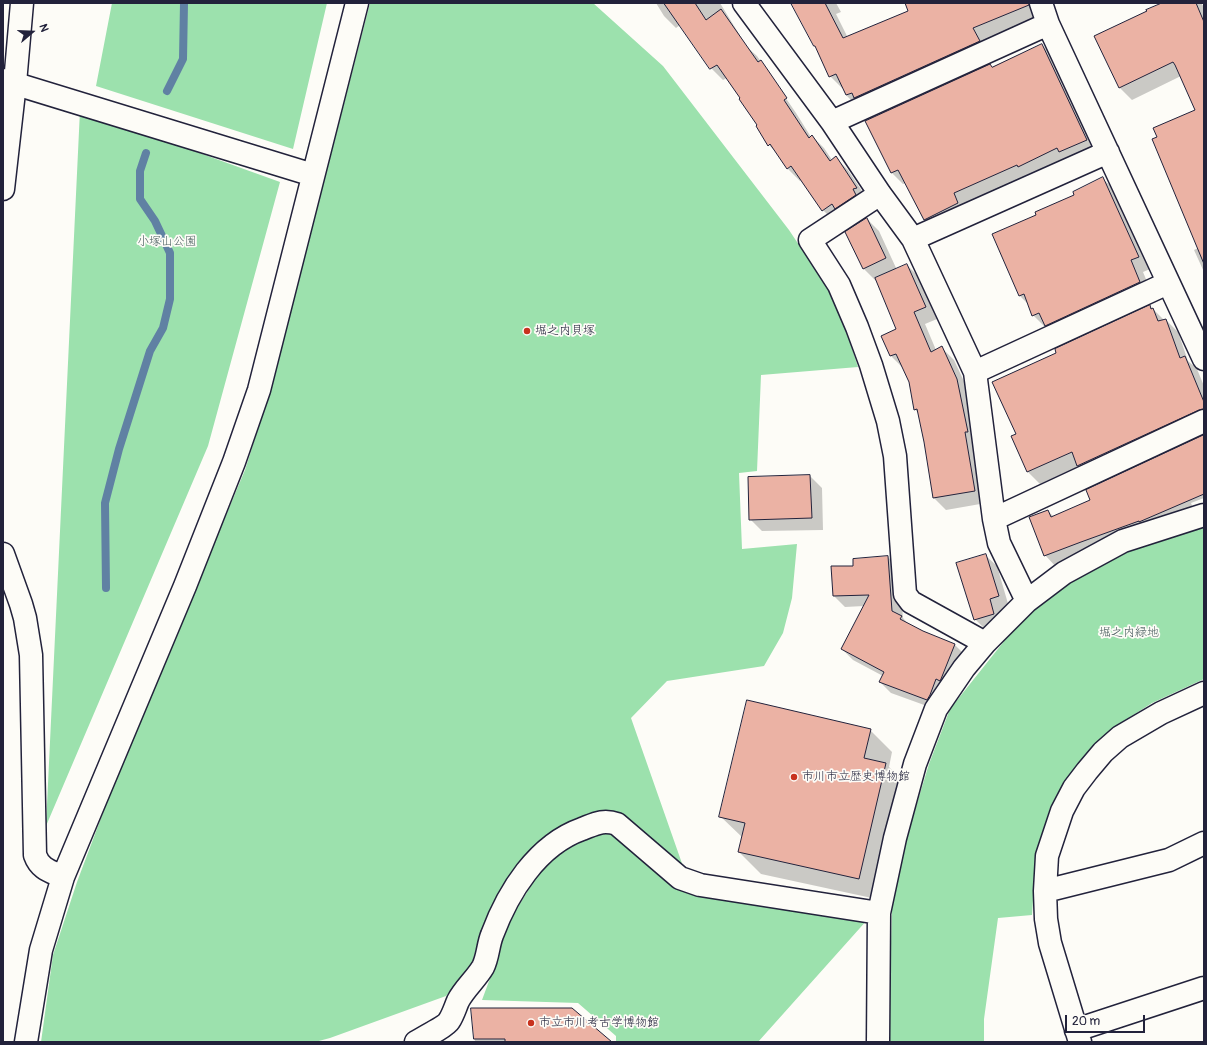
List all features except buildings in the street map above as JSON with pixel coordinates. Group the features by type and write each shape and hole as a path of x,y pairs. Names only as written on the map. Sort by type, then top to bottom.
{"main road":[{"path":"3,189 9,81 22,3"},
{"path":"26,1042 40,950 63,877 182,593 234,462 259,390 357,3"},
{"path":"744,3 832,122 880,194 913,239 975,372 994,519 999,543 1027,601"},
{"path":"1041,3 1048,24 1204,360"},
{"path":"832,122 1048,24"},
{"path":"9,81 313,175"},
{"path":"913,239 1108,152"},
{"path":"880,194 810,240 839,285 871,364 888,421 895,456 905,594 910,602 985,643"},
{"path":"975,372 1168,283"},
{"path":"994,519 1204,421"},
{"path":"878,1042 879,913 895,838 918,757 936,709 964,668 985,643 1027,601 1064,573 1123,541 1204,515"},
{"path":"3,554 23,611 31,655 35,855 38,863 46,870 63,877"},
{"path":"1204,693 1161,713 1120,737 1103,752 1086,771 1074,788 1060,818 1047,856 1045,891 1046,919 1050,943 1078,1036 1204,988"},
{"path":"416,1042 449,1022 458,1001 483,966 499,918 510,897 528,870 551,847 567,836 573,832 598,823 608,821 617,824 680,878 700,885 879,913"},
{"path":"1045,891 1169,860 1204,843"}],"green space":[{"path":"112,3 327,3 293,149 96,86"},
{"path":"370,3 593,3 663,66 789,230 831,293 846,330 858,367 761,375 757,471 739,473 742,549 797,544 792,598 783,633 764,666 667,681 631,718 685,872 606,812 499,896 485,921 471,967 446,996 315,1042 41,1042 53,955 77,882 121,765 245,470 269,394"},
{"name":"小塚山公園","path":"80,110 280,182 208,446 46,826"},
{"name":"堀之内緑地","path":"1204,526 1204,679 1152,703 1113,728 1096,743 1078,763 1050,808 1036,857 1032,915 998,918 984,1019 984,1042 888,1042 892,909 907,836 929,764 950,709 1021,620 1071,581 1127,551"},
{"path":"603,830 614,831 678,886 868,919 758,1042 616,1042 616,1036 578,1003 482,1000 508,923 537,876 555,856 578,839"}],"waterway":[{"path":"167,91 183,59 184,3"},
{"path":"106,588 105,503 119,449 150,351 163,328 170,299 170,253 155,221 140,199 140,171 146,153"}],"place":[{"name":"堀之内貝塚","path":"527,331"},
{"name":"市川市立歴史博物館","path":"794,777"},
{"name":"市立市川考古学博物館","path":"531,1023"}]}
